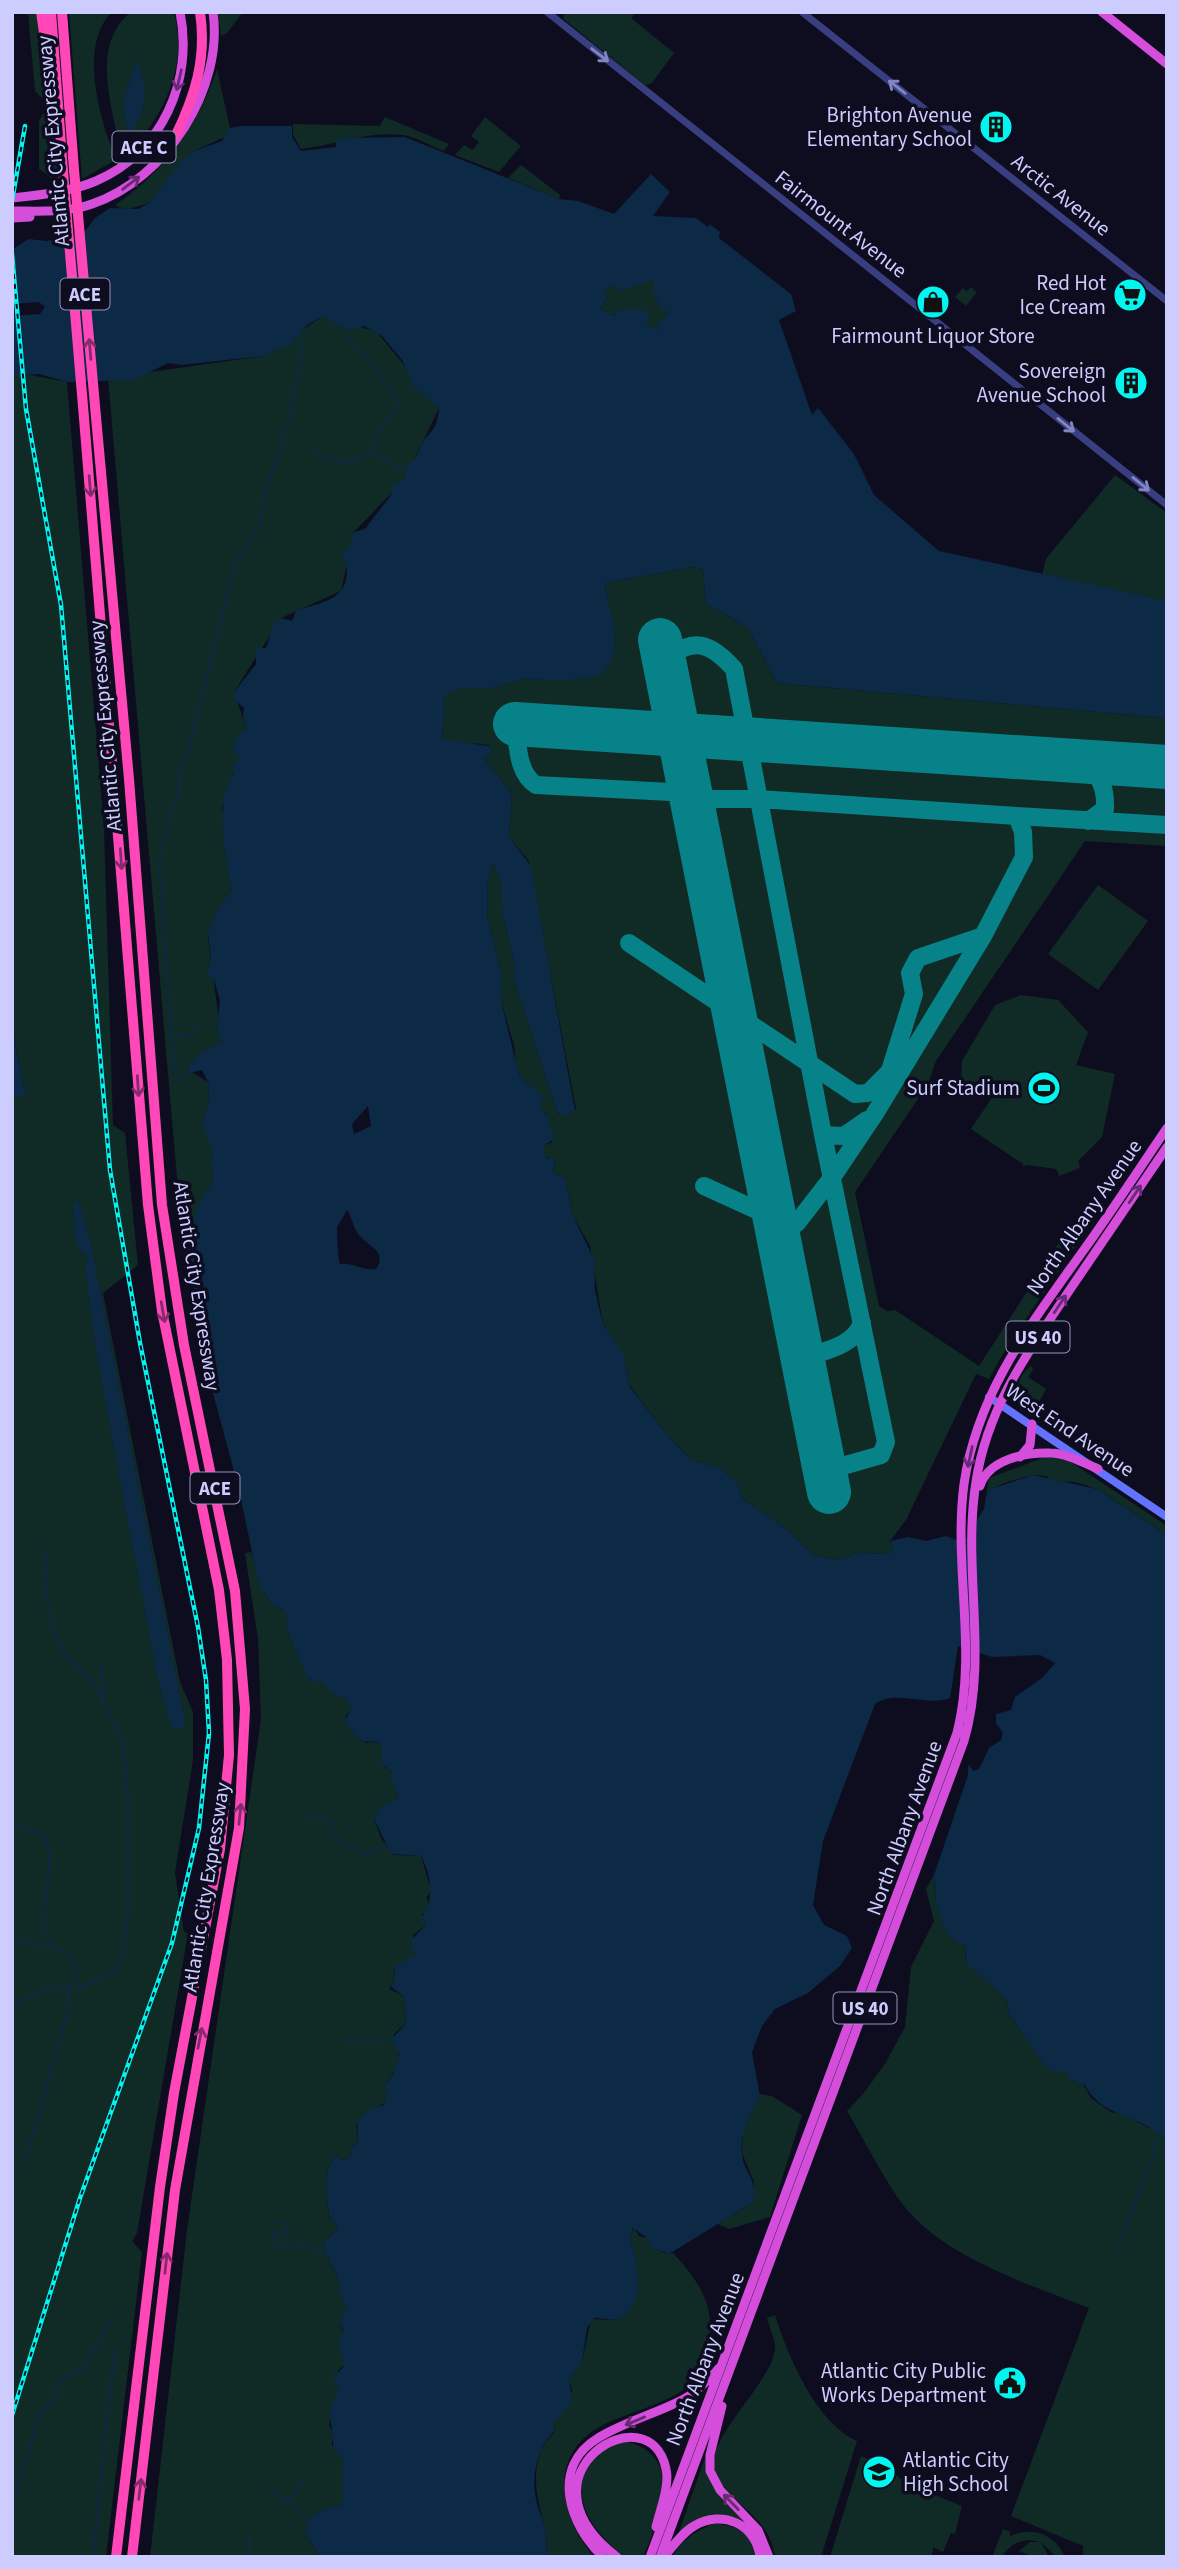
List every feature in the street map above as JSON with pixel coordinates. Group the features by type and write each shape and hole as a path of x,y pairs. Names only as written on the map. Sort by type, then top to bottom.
{"highway":[{"path":"41,12 55,87"},
{"name":"Atlantic City Expressway","path":"51,12 55,87 74,170 127,755 162,1205 184,1345 231,1567 241,1638 245,1709 239,1828 180,2155 132,2557"},
{"name":"Atlantic City Expressway","path":"62,12 66,72 60,100 63,171 148,1205 165,1322 219,1590 229,1708 227,1779 220,1849 164,2152 117,2557"},
{"name":"ACE C","path":"12,198 85,186 117,170 141,150 163,122 178,89 184,54 180,12"},
{"name":"ACE C","path":"12,211 73,209 103,200 124,188 152,166 175,137 200,72 203,37 200,12"},
{"path":"175,137 194,110 210,73 215,45 213,12"},
{"path":"1102,12 1167,64"},
{"path":"12,218 48,215 73,209"},
{"name":"North Albany Avenue","path":"662,2557 960,1753 973,1706 967,1521 969,1460 989,1396 1016,1346 1167,1128"},
{"name":"North Albany Avenue","path":"967,1521 973,1508 982,1452 999,1403 1029,1349 1167,1147"},
{"path":"1019,1458 1030,1445 1032,1424"},
{"path":"973,1508 988,1469 1019,1458 1050,1452 1098,1469"},
{"name":"North Albany Avenue","path":"650,2557 950,1755 972,1662"},
{"path":"603,2557 584,2536 570,2506 569,2482 579,2456 603,2435 684,2399 722,2365"},
{"path":"728,2375 710,2455 710,2471 716,2486 758,2530 769,2557"},
{"path":"617,2557 588,2528 579,2504 577,2488 582,2467 590,2455 606,2443 624,2437 649,2444 666,2469 650,2557"},
{"path":"662,2557 689,2529 702,2522 717,2519 733,2521 748,2530 755,2539 760,2557"}],"main road":[{"name":"West End Avenue","path":"989,1396 1167,1517"}],"street":[{"name":"Fairmount Avenue","path":"547,12 1167,505"},
{"name":"Arctic Avenue","path":"802,12 1167,301"}],"green space":[{"path":"28,12 36,12 52,106 58,183 39,169 39,121 46,109 42,98 35,91"},
{"path":"69,12 112,12 102,27 96,44 94,64 99,105 116,160 82,179"},
{"path":"131,12 174,12 178,52 170,90 161,108 126,156 120,150 109,95 107,58 118,26"},
{"path":"218,12 243,12 227,33 221,36"},
{"path":"565,12 630,12 634,15 631,18 674,53 651,84 645,85 566,21 563,18"},
{"path":"217,69 230,128 227,136 194,151 149,203 125,210 115,205 133,192 178,146 200,110"},
{"path":"385,117 449,144 444,151 408,136 390,134 301,149 293,135 293,124 380,126"},
{"path":"485,117 521,146 499,172 455,155 464,145 472,150 479,142 471,136"},
{"path":"521,165 560,195 559,199 508,178"},
{"path":"654,279 654,295 661,309 667,310 669,314 660,323 660,333 642,323 639,310 620,310 612,316 600,308 607,297 604,288 616,285 619,291"},
{"path":"971,287 977,292 966,306 955,297 963,288 967,291"},
{"path":"323,316 377,332 439,408 405,479 354,532 341,591 281,618 234,692 247,729 233,747 239,758 222,807 232,890 208,938 222,1043 187,1069 208,1082 213,1182 188,1233 190,1253 187,1253 179,1201 108,378 263,356"},
{"path":"25,374 67,382 104,829 113,1125 125,1133 138,1265 103,1293 180,1682 193,1712 193,1760 175,1873 184,1932 188,1933 137,2233 132,2241 142,2252 106,2557 12,2557 12,1096 26,1096 12,1028 12,376"},
{"path":"1115,475 1167,513 1167,601 1042,575 1046,559"},
{"path":"694,567 703,569 706,603 748,628 777,683 1167,718 1167,846 1085,841 936,1061 928,1084 855,1192 879,1306 887,1311 895,1310 979,1366 1069,1227 1082,1237 1008,1345 989,1379 976,1374 906,1520 890,1541 893,1549 890,1554 857,1553 838,1560 814,1555 781,1525 743,1499 737,1483 720,1467 691,1460 670,1438 629,1385 624,1357 603,1324 590,1246 573,1216 565,1179 553,1171 555,1161 544,1156 544,1146 552,1142 553,1136 535,1091 523,1080 516,1066 514,1045 501,1001 501,973 487,917 488,878 494,863 502,886 502,910 515,968 515,982 557,1112 559,1114 576,1109 529,861 509,837 512,794 484,758 491,753 489,745 442,740 445,695 460,688 492,688 525,678 550,681 612,658 615,644 605,583"},
{"path":"1098,885 1148,921 1098,990 1048,954"},
{"name":"Surf Stadium","path":"1021,995 1058,1000 1088,1032 1076,1065 1115,1074 1102,1137 1078,1161 1080,1168 1059,1176 1056,1169 1026,1165 1023,1167 1023,1164 971,1129 993,1096 961,1080 962,1061 995,1005"},
{"path":"1031,1365 1033,1370 1028,1377 1046,1389 1033,1413 1012,1397 1022,1375"},
{"path":"1045,1457 1068,1460 1167,1526 1167,1535 1097,1489 1075,1482 1054,1481 1046,1476 1033,1475 991,1489 986,1496 989,1478"},
{"path":"251,1552 264,1593 268,1600 282,1609 288,1619 286,1627 310,1680 321,1681 328,1690 348,1700 351,1710 345,1717 359,1739 366,1743 377,1741 381,1745 384,1767 392,1772 392,1784 399,1798 389,1803 374,1819 381,1838 394,1855 421,1856 431,1890 427,1897 429,1909 422,1915 426,1925 413,1935 416,1955 394,1971 395,1980 390,1985 390,1989 404,1997 406,2023 394,2034 398,2057 394,2072 386,2083 388,2092 385,2103 371,2110 356,2125 358,2141 351,2149 350,2157 343,2160 335,2155 328,2169 326,2187 329,2215 338,2228 322,2245 340,2282 340,2295 347,2307 341,2328 344,2333 345,2365 338,2370 339,2389 329,2425 333,2432 332,2445 343,2458 343,2505 318,2513 309,2521 306,2536 321,2557 150,2557 187,2230 261,1719 258,1639 245,1553"},
{"path":"934,1875 938,1905 950,1935 965,1945 965,1960 1006,1999 1010,2016 1047,2068 1065,2071 1073,2081 1082,2082 1091,2098 1111,2112 1122,2114 1167,2137 1167,2557 1083,2557 1083,2546 1011,2516 1089,2308 993,2269 947,2244 927,2229 909,2212 893,2190 847,2111 885,2064 905,2027 911,1967 934,1921 926,1889"},
{"path":"759,2094 772,2096 802,2115 770,2217 729,2229 718,2224 752,2203 754,2182 742,2153 743,2131"},
{"path":"634,2228 639,2236 647,2238 658,2250 673,2253 699,2286 705,2298 710,2323 707,2353 699,2374 690,2385 659,2403 603,2425 585,2437 573,2452 566,2469 564,2487 567,2505 573,2524 594,2557 549,2557 536,2487 537,2463 546,2441 555,2431 553,2424 572,2391 569,2379 582,2362 591,2319 615,2320 632,2302 637,2281 630,2235"},
{"path":"775,2315 796,2368 816,2404 842,2432 857,2441 821,2557 775,2557 765,2530 757,2519 731,2496 714,2468 718,2445 772,2362 775,2346 767,2318"},
{"path":"624,2441 643,2448 655,2459 662,2472 661,2505 643,2557 626,2557 615,2550 594,2525 582,2497 586,2470 595,2458"},
{"path":"707,2452 706,2469 749,2526 721,2516 699,2522 679,2532"},
{"path":"861,2456 888,2468 907,2484 962,2506 955,2534 951,2533 943,2552 933,2547 932,2557 830,2557"},
{"path":"716,2523 743,2532 751,2542 755,2557 672,2557 691,2536"},
{"path":"1003,2529 1010,2532 1010,2536 1027,2532 1042,2534 1061,2549 1065,2557 1056,2557 1041,2542 1049,2557 1034,2557 1019,2551 1030,2542 1040,2542 1029,2540 1014,2544 1002,2557 992,2557"}],"water":[{"path":"137,61 145,90 143,108 128,135 123,102"},
{"path":"292,126 292,137 301,151 336,147 336,141 346,138 405,137 559,199 578,201 614,214 651,174 670,192 653,216 696,218 708,227 710,224 720,232 719,238 791,294 796,311 779,320 812,415 818,408 854,454 874,495 939,551 1167,601 1167,718 777,683 748,628 706,603 703,569 694,567 605,583 615,645 613,657 598,677 550,681 525,678 492,688 460,688 445,696 442,739 489,746 492,752 484,758 512,794 509,837 531,866 575,1111 564,1116 557,1112 515,982 515,968 502,910 502,886 494,863 488,878 487,917 501,973 501,1001 518,1071 523,1080 544,1097 540,1106 547,1115 554,1139 544,1146 544,1156 555,1158 553,1171 565,1179 573,1216 594,1259 595,1290 603,1324 624,1355 629,1386 670,1438 691,1460 720,1467 737,1483 743,1499 781,1525 814,1555 838,1560 857,1553 890,1554 893,1549 890,1541 909,1537 926,1541 946,1536 959,1541 975,1533 975,1523 984,1509 986,1496 991,1489 1033,1475 1097,1489 1167,1535 1167,2137 1104,2106 1084,2084 1071,2080 1065,2071 1054,2072 1047,2069 1010,2016 1006,1999 966,1963 965,1945 957,1943 944,1928 936,1902 934,1875 968,1775 968,1765 974,1771 979,1769 989,1748 1001,1740 1003,1733 996,1723 996,1714 1011,1710 1015,1697 1042,1678 1055,1663 1040,1655 992,1657 958,1646 950,1698 932,1701 892,1698 875,1704 823,1841 813,1905 824,1925 847,1936 852,1948 840,1966 808,1993 775,2009 762,2026 752,2052 760,2097 746,2124 742,2139 743,2161 754,2189 752,2203 669,2254 652,2248 647,2238 633,2228 630,2235 638,2282 634,2304 617,2320 594,2318 587,2328 582,2362 569,2379 572,2402 553,2424 555,2430 544,2445 535,2473 535,2493 549,2557 321,2557 306,2536 309,2521 313,2516 343,2505 343,2458 333,2448 330,2413 339,2389 333,2378 345,2365 338,2341 344,2333 340,2322 347,2307 339,2294 340,2282 322,2245 338,2228 329,2215 326,2187 328,2169 335,2155 343,2160 350,2157 351,2149 358,2141 357,2121 371,2109 384,2105 388,2092 385,2085 393,2075 399,2054 391,2040 406,2023 404,1997 390,1986 395,1980 395,1965 416,1955 411,1940 426,1925 422,1917 430,1896 430,1888 421,1856 391,1854 374,1819 382,1806 399,1798 392,1784 392,1772 382,1765 381,1745 377,1741 363,1742 348,1728 345,1720 351,1710 347,1700 328,1690 321,1681 314,1682 307,1677 285,1625 288,1619 282,1609 272,1605 259,1585 239,1490 202,1352 187,1234 202,1198 213,1182 211,1147 203,1123 209,1103 208,1082 202,1070 190,1073 187,1069 201,1052 222,1043 217,1029 220,1000 214,980 207,975 211,958 208,932 218,909 232,890 223,830 224,799 234,774 232,769 239,758 232,747 239,735 247,729 243,717 244,708 236,701 234,692 256,664 256,648 266,648 274,624 281,618 292,621 296,611 329,600 342,589 347,570 343,553 350,546 354,532 365,529 391,495 394,485 405,479 408,464 435,426 439,408 414,387 402,360 382,336 364,326 346,330 323,316 306,326 291,344 263,356 182,365 168,363 134,380 67,382 39,374 12,376 12,250 28,239 47,241 86,230 95,218 110,208 138,209 149,203 182,161 194,151 222,141 230,128","holes":["654,280 654,295 661,310 667,310 669,314 657,323 659,332 645,323 648,313 640,309 620,310 613,316 600,308 607,297 605,289 616,285 619,291","368,1106 371,1126 354,1134 352,1124","347,1210 359,1235 379,1254 376,1269 340,1264 337,1227"]},
{"path":"12,1029 26,1096 12,1096"},
{"path":"78,1199 91,1246 185,1721 182,1728 172,1729 158,1680 97,1357 85,1266 89,1258 76,1244 73,1205"}],"pier":[{"path":"39,302 45,307 40,314 12,316 12,304"}],"waterway":[{"path":"190,1072 181,1080 174,1073 159,863 173,806 179,794 179,772 185,762 236,562 260,525 264,493 281,449 282,431 289,419 302,354 299,335"},
{"path":"345,337 369,360 397,400 396,410 376,433 374,455"},
{"path":"310,452 346,463 371,453 407,471"},
{"path":"174,1036 190,1035 199,1025"},
{"path":"12,2004 47,1989 86,1985 114,1973 123,1956 128,1913 128,1794 122,1740 95,1685 65,1654 54,1631 46,1595 45,1550"},
{"path":"101,1666 104,1703"},
{"path":"303,1817 328,1818 337,1839 364,1854 385,1847"},
{"path":"12,1825 36,1831 46,1841 49,1867 45,1929 50,1943 74,1958 77,1986"},
{"path":"12,1939 40,1946 51,1944"},
{"path":"25,2163 69,2007 69,1988"},
{"path":"342,2042 391,2040"},
{"path":"1118,2247 1153,2157 1154,2145 1162,2136"},
{"path":"276,2220 285,2223 289,2234 272,2234 276,2248 289,2244 296,2250 301,2244 327,2254"},
{"path":"12,2506 40,2414 56,2399 56,2386 63,2377 83,2369 92,2350 99,2347 103,2331 114,2317"},
{"path":"93,2557 115,2348"},
{"path":"286,2500 294,2496 301,2482"},
{"path":"271,2485 278,2498 310,2519"},
{"path":"250,2535 250,2557"}],"taxiway":[{"path":"664,659 684,648 701,646 717,653 734,669 823,1135 886,1442 881,1455 825,1471"},
{"path":"515,724 522,766 536,785 690,793 698,799 758,799 1017,816 1023,832 1024,857 983,936 874,1115 831,1179 797,1223 790,1228 776,1227 761,1212 704,1186"},
{"path":"1077,761 1096,774 1104,793 1105,809 1088,821"},
{"path":"1017,816 1167,825"},
{"path":"888,1077 914,994 910,973 918,958 983,936"},
{"path":"629,943 855,1094 868,1093 889,1072"},
{"path":"823,1135 844,1136 867,1120"},
{"path":"800,1347 813,1355 835,1348 854,1336 862,1323"}],"runway":[{"path":"660,640 829,1492"},
{"path":"515,724 1167,767"}],"railway":[{"path":"12,201 25,126"},
{"path":"12,254 26,409 61,605 110,1170 140,1343 198,1627 206,1680 209,1733 199,1828 172,1943 80,2198 12,2415"}],"place":[{"name":"Brighton Avenue Elementary School","path":"996,127"},
{"name":"Red Hot Ice Cream","path":"1130,295"},
{"name":"Fairmount Liquor Store","path":"933,302"},
{"name":"Sovereign Avenue School","path":"1131,383"},
{"name":"Surf Stadium","path":"1044,1088"},
{"name":"Atlantic City Public Works Department","path":"1010,2383"},
{"name":"Atlantic City High School","path":"879,2472"}]}
